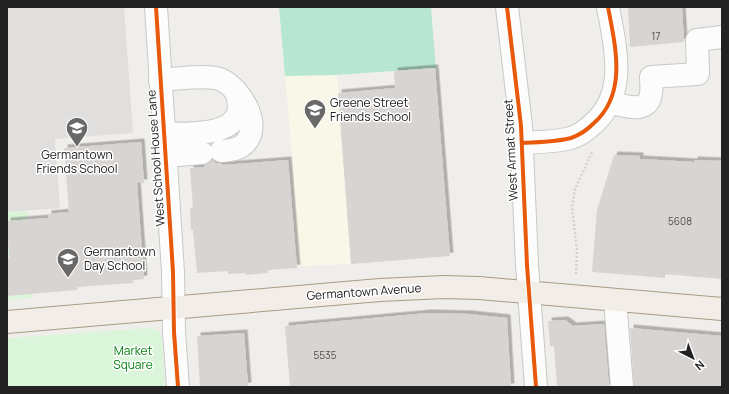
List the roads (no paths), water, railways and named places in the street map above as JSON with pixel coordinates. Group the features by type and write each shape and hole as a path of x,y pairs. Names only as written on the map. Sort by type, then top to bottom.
{"main road":[{"name":"Germantown Avenue","path":"7,322 412,288 465,288 528,292 722,309"}],"street":[{"name":"West School House Lane","path":"156,7 173,272 174,332 178,387"},
{"name":"West Armat Street","path":"507,7 520,110 528,292 536,387"},
{"path":"522,142 572,138 582,133 597,121 610,102 614,91 616,72 608,7"},
{"path":"610,102 628,108 637,108 645,105 649,101 651,94 651,78 698,74 697,40 722,37"},
{"path":"160,80 213,78 222,80 236,91 250,114 252,124 250,136 246,143 235,150 166,156"},
{"path":"164,134 222,129 231,123 238,114 236,91"},
{"path":"616,300 622,387"}],"place":[{"name":"Greene Street Friends School","path":"315,130"},
{"name":"Germantown Friends School","path":"77,148"},
{"name":"Germantown Day School","path":"68,278"}],"park label":[{"name":"Market Square","path":"133,358"}]}
